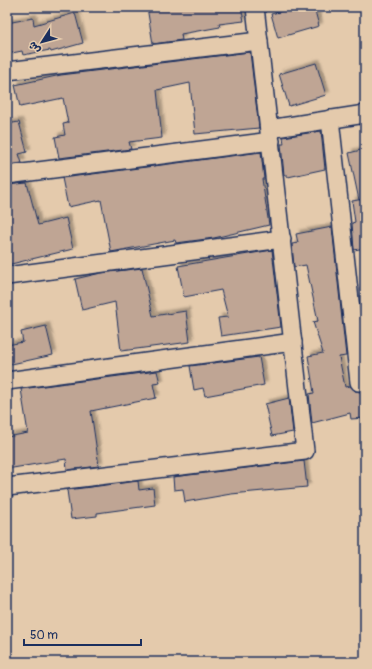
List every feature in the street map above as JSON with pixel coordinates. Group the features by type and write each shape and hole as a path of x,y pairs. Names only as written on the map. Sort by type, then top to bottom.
{"street":[{"path":"7,487 306,451 255,7"},
{"path":"7,71 259,41"},
{"path":"7,175 270,135 330,119 365,114"},
{"path":"330,119 359,382"},
{"path":"7,276 282,239"},
{"path":"7,381 293,342"}],"building":[{"path":"147,7 241,7 244,21 219,24 220,27 181,34 182,40 153,44"},
{"path":"298,7 314,7 319,26 278,38 271,14"},
{"path":"75,13 83,43 51,52 50,50 23,55 22,51 7,54 7,23 33,18 34,25"},
{"path":"250,52 259,128 195,134 190,83 157,90 162,138 129,142 131,149 59,158 55,137 65,135 63,124 68,123 63,98 20,107 15,85 61,75"},
{"path":"316,63 326,95 289,106 279,74"},
{"path":"19,122 27,152 19,154 22,163 7,165 7,124"},
{"path":"321,131 325,169 288,177 287,175 284,175 281,144 284,144 283,137"},
{"path":"365,149 365,248 354,250 352,223 355,222 352,201 359,200 349,153"},
{"path":"261,152 264,179 262,179 269,225 214,238 176,243 175,240 111,252 101,200 68,207 62,178"},
{"path":"27,183 38,225 66,218 73,249 7,265 7,185"},
{"path":"332,227 346,356 339,357 345,387 350,386 355,391 360,392 365,390 365,418 351,419 350,413 312,423 309,394 314,393 308,356 323,353 313,322 318,321 306,265 294,267 292,244 298,243 296,234"},
{"path":"272,250 281,327 221,336 218,318 228,317 221,290 184,297 178,266"},
{"path":"142,268 153,316 186,311 190,342 121,351 115,302 82,310 75,279 101,273"},
{"path":"46,326 53,355 7,365 7,345 23,342 21,332"},
{"path":"259,357 264,385 205,396 203,388 194,390 190,366"},
{"path":"157,371 160,383 153,384 156,398 91,411 99,466 67,470 66,459 7,469 7,437 28,433 21,389"},
{"path":"289,398 293,432 272,436 265,404"},
{"path":"304,461 307,487 231,494 185,502 183,489 174,490 173,477"},
{"path":"138,481 139,490 153,488 155,505 97,513 97,516 71,519 67,490"}]}
